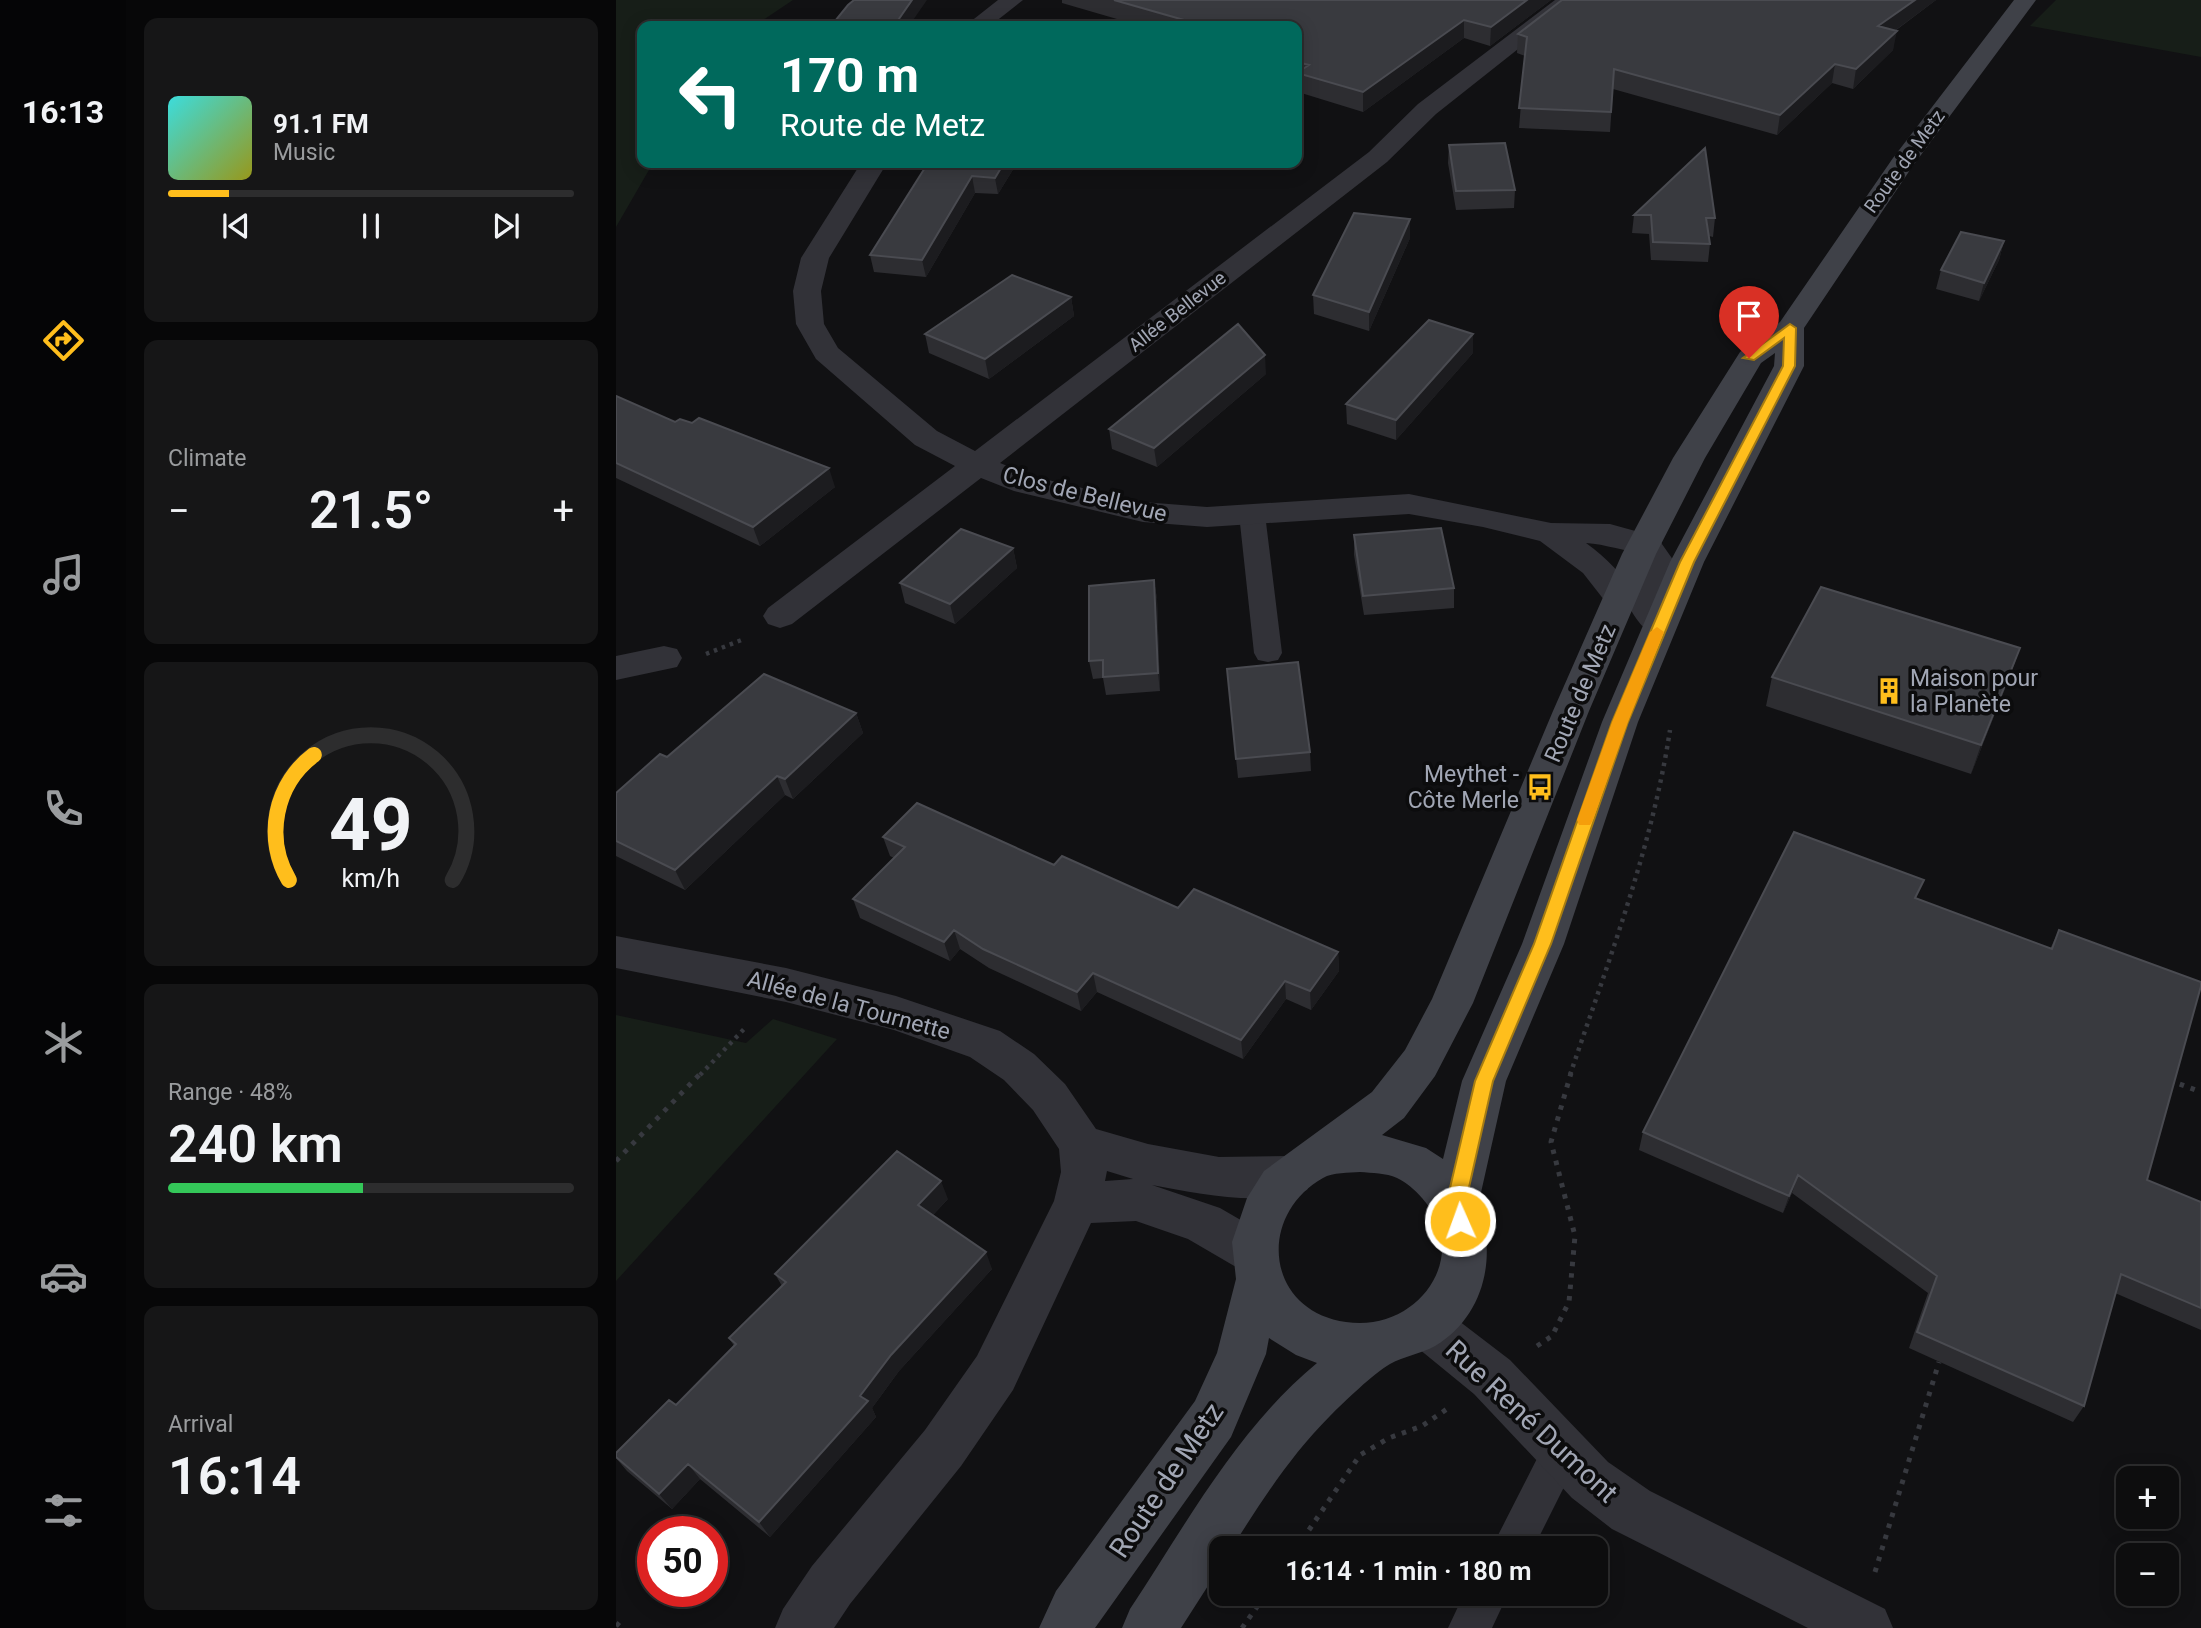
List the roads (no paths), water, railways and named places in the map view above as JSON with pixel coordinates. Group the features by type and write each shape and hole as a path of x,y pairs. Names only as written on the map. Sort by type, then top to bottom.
{"main road":[{"name":"Route de Metz","path":"1300,1169 1388,1105 1420,1063 1452,1003 1620,597 1689,458 1749,358 1790,328 1902,163 2025,0"},
{"name":"Route de Metz","path":"1455,1205 1484,1081 1543,944 1620,722 1687,562 1789,366 1790,328"},
{"path":"1360,1152 1390,1155 1416,1166 1439,1183 1455,1205 1466,1236 1464,1268 1450,1300 1425,1324 1403,1338 1377,1344 1347,1346 1318,1340 1292,1326 1272,1306 1255,1267 1255,1230 1263,1210 1274,1191 1300,1169 1360,1152"},
{"name":"Route de Metz","path":"1066,1628 1075,1610 1213,1419 1241,1354 1255,1267"},
{"path":"1149,1628 1262,1453 1312,1399 1377,1344"}],"street":[{"path":"983,21 1012,0"},
{"name":"Allée Bellevue","path":"780,616 1396,143 1427,109 1569,0"},
{"name":"Clos de Bellevue","path":"871,168 815,258 807,291 810,324 825,352 856,380 926,438 978,465 1025,484 1143,512 1185,516 1424,505 1551,533 1603,532 1623,535 1644,544"},
{"name":"Clos de Bellevue","path":"1551,533 1595,565 1620,597"},
{"path":"1644,544 1660,564 1643,602 1660,625"},
{"path":"616,668 664,658"},
{"name":"Allée de la Tournette","path":"616,952 786,985 896,1013 985,1044 1019,1067 1049,1097 1081,1144"},
{"path":"802,1628 831,1585 943,1448 995,1373 1077,1203 1084,1172 1081,1144 1148,1164 1219,1177 1300,1169"},
{"path":"1077,1203 1136,1200 1203,1223 1255,1267"},
{"name":"Rue René Dumont","path":"1425,1324 1493,1377 1590,1480 1631,1510 1863,1626"}],"lane":[{"path":"1252,514 1268,653"},
{"path":"1518,1536 1562,1451"},
{"path":"1469,1628 1481,1606"}],"place":[{"name":"Maison pour la Planète","path":"1889,691"},
{"name":"Meythet - Côte Merle","path":"1540,787"}]}
